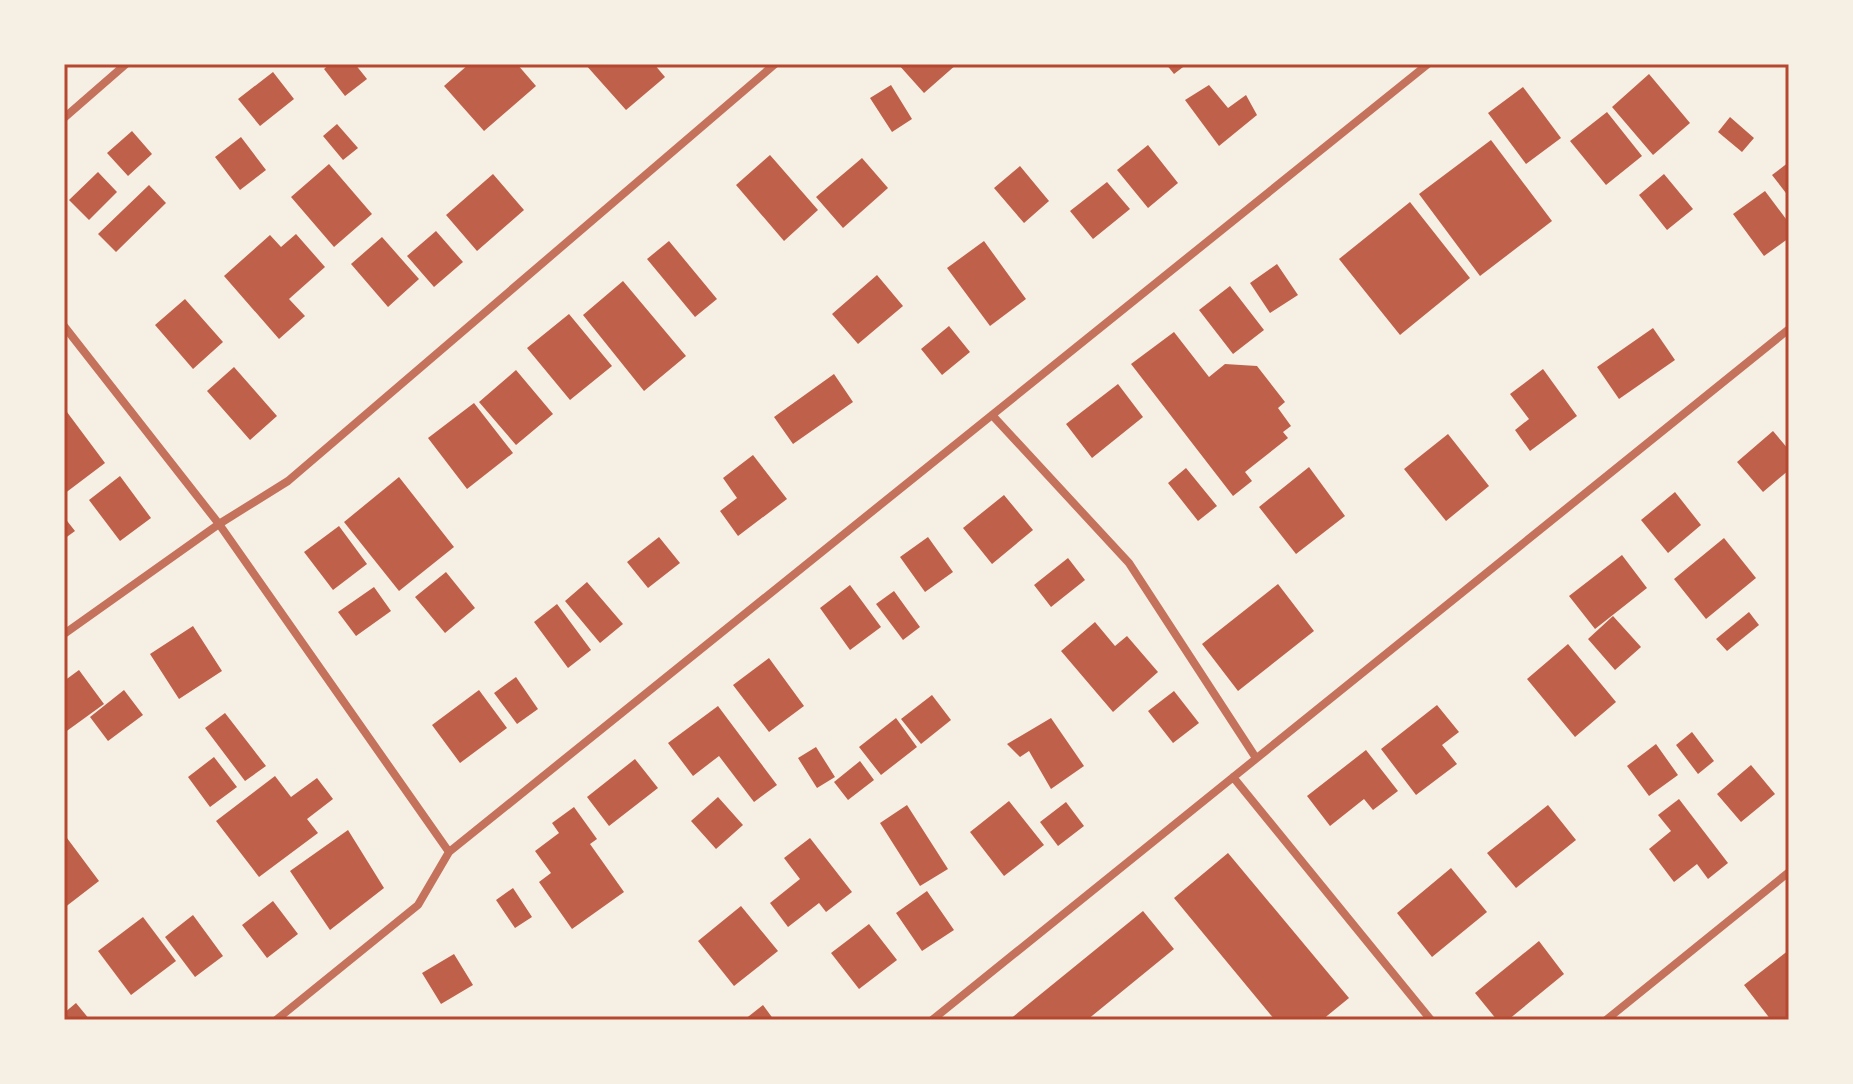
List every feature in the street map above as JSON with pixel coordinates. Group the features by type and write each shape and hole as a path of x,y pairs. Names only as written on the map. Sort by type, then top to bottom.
{"street":[{"path":"64,118 126,64"},
{"path":"64,634 219,524 288,481 775,64"},
{"path":"276,1020 418,905 449,852 1428,64"},
{"path":"64,326 219,524 449,852"},
{"path":"932,1020 1789,329"},
{"path":"992,415 1129,563 1256,758"},
{"path":"1233,777 1431,1020"},
{"path":"1606,1020 1789,872"}],"building":[{"path":"330,64 355,64 367,79 345,96 324,69"},
{"path":"469,64 517,64 536,86 484,131 444,86"},
{"path":"585,64 654,64 665,77 626,110"},
{"path":"898,64 957,64 924,93"},
{"path":"1166,64 1187,64 1174,74"},
{"path":"273,72 294,99 260,126 238,99"},
{"path":"1649,74 1690,123 1653,155 1612,107"},
{"path":"891,85 912,119 892,132 870,98"},
{"path":"1209,85 1228,108 1246,95 1257,115 1219,146 1185,100"},
{"path":"1523,87 1561,138 1526,164 1488,113"},
{"path":"1607,112 1642,156 1606,185 1570,141"},
{"path":"1730,117 1754,138 1742,152 1718,132"},
{"path":"337,124 358,148 343,160 323,136"},
{"path":"132,131 152,154 128,176 107,153"},
{"path":"241,137 266,170 240,190 215,157"},
{"path":"1491,140 1552,221 1480,276 1419,194"},
{"path":"1148,145 1178,183 1148,208 1117,170"},
{"path":"770,155 818,210 784,241 736,185"},
{"path":"862,158 888,188 843,228 816,197"},
{"path":"1789,162 1789,197 1772,175"},
{"path":"329,164 372,214 334,247 291,197"},
{"path":"1020,166 1049,201 1024,223 994,188"},
{"path":"98,172 117,192 89,220 69,200"},
{"path":"493,174 524,210 477,251 446,215"},
{"path":"1664,174 1693,209 1667,230 1639,195"},
{"path":"1107,182 1130,209 1093,239 1070,211"},
{"path":"149,185 166,203 116,252 98,234"},
{"path":"1765,191 1789,223 1789,238 1764,256 1733,214"},
{"path":"1410,202 1470,278 1400,335 1339,259"},
{"path":"436,231 463,262 434,287 407,256"},
{"path":"296,234 325,267 289,299 305,316 279,339 224,276 270,235 281,247"},
{"path":"382,237 419,279 388,307 351,264"},
{"path":"669,241 717,299 695,317 647,259"},
{"path":"984,241 1026,299 990,326 947,268"},
{"path":"1277,264 1298,295 1270,313 1250,283"},
{"path":"877,275 903,306 858,344 832,314"},
{"path":"623,281 686,356 644,391 583,315"},
{"path":"1230,286 1264,330 1233,354 1199,310"},
{"path":"185,299 223,342 193,369 155,325"},
{"path":"569,314 612,366 570,400 527,348"},
{"path":"949,326 970,352 942,375 921,349"},
{"path":"1653,328 1675,360 1619,399 1597,367"},
{"path":"1174,332 1209,377 1225,364 1257,366 1285,402 1278,408 1291,426 1283,432 1288,438 1245,472 1252,481 1233,496 1131,364"},
{"path":"234,367 277,416 250,440 207,391"},
{"path":"1543,369 1577,416 1530,451 1515,430 1529,419 1510,394"},
{"path":"516,370 553,414 516,445 479,402"},
{"path":"834,374 853,402 793,444 774,417"},
{"path":"1118,384 1143,417 1092,458 1066,424"},
{"path":"474,403 513,453 467,489 428,438"},
{"path":"64,408 105,463 64,494"},
{"path":"1773,431 1789,450 1789,470 1763,492 1737,462"},
{"path":"1448,434 1489,486 1446,521 1404,469"},
{"path":"753,455 787,499 738,536 720,511 737,498 723,478"},
{"path":"1309,467 1345,516 1296,554 1259,507"},
{"path":"1186,468 1217,506 1198,521 1168,483"},
{"path":"120,476 151,518 120,541 89,500"},
{"path":"399,477 454,547 399,591 344,522"},
{"path":"1675,492 1701,525 1668,553 1641,520"},
{"path":"1004,495 1033,530 992,564 963,528"},
{"path":"64,517 75,531 64,539"},
{"path":"339,526 367,564 333,590 304,552"},
{"path":"659,537 680,563 648,588 627,562"},
{"path":"928,537 953,572 925,592 900,557"},
{"path":"1724,538 1756,578 1706,619 1674,579"},
{"path":"1622,555 1647,588 1595,629 1569,596"},
{"path":"1068,558 1085,580 1051,607 1034,585"},
{"path":"446,572 475,608 445,633 415,597"},
{"path":"587,582 623,624 600,643 565,601"},
{"path":"1278,584 1314,631 1238,691 1202,644"},
{"path":"850,585 881,627 850,650 820,608"},
{"path":"374,587 391,611 356,636 338,612"},
{"path":"894,591 920,627 903,640 876,604"},
{"path":"557,604 591,650 568,668 534,622"},
{"path":"1749,612 1759,625 1727,651 1716,639"},
{"path":"1613,616 1641,647 1615,670 1588,639"},
{"path":"1095,622 1115,646 1127,636 1158,672 1113,712 1061,651"},
{"path":"193,626 222,671 179,699 150,654"},
{"path":"1568,644 1616,702 1575,737 1527,679"},
{"path":"769,658 804,706 769,732 733,685"},
{"path":"79,670 104,704 64,733 64,681"},
{"path":"516,677 538,709 517,724 494,693"},
{"path":"124,690 143,715 108,741 90,717"},
{"path":"479,690 507,728 460,763 432,725"},
{"path":"1174,691 1199,723 1173,743 1148,711"},
{"path":"932,695 951,720 921,744 901,719"},
{"path":"1437,705 1459,732 1442,745 1457,764 1416,795 1381,749"},
{"path":"718,706 777,785 754,802 719,756 693,776 668,743"},
{"path":"225,713 266,766 245,781 205,728"},
{"path":"896,718 917,747 881,775 859,747"},
{"path":"1051,718 1084,766 1051,789 1029,751 1020,757 1007,744"},
{"path":"1692,732 1714,761 1698,774 1676,745"},
{"path":"1656,744 1678,775 1649,796 1627,766"},
{"path":"816,747 835,777 817,788 798,758"},
{"path":"1366,750 1398,791 1373,810 1364,799 1330,826 1307,796"},
{"path":"214,757 237,787 210,807 188,777"},
{"path":"635,759 658,788 609,826 587,797"},
{"path":"860,761 874,780 848,800 834,782"},
{"path":"1751,765 1775,794 1741,822 1717,794"},
{"path":"275,776 291,797 317,778 333,799 307,819 318,833 259,877 216,821"},
{"path":"718,797 743,825 716,849 691,821"},
{"path":"1679,799 1728,863 1708,879 1697,864 1674,882 1649,849 1671,831 1658,815"},
{"path":"1009,801 1044,845 1004,876 970,832"},
{"path":"1066,802 1084,826 1058,846 1040,822"},
{"path":"907,805 948,869 920,886 880,823"},
{"path":"1548,805 1576,840 1516,888 1487,853"},
{"path":"574,807 597,839 590,844 624,892 572,929 539,882 551,873 535,851 559,833 552,823"},
{"path":"348,830 384,888 330,930 290,871"},
{"path":"64,834 99,881 64,908"},
{"path":"810,838 852,892 826,912 819,903 788,927 770,903 800,879 784,858"},
{"path":"1228,853 1349,998 1322,1020 1275,1020 1174,898"},
{"path":"1451,868 1487,912 1432,957 1397,913"},
{"path":"513,888 532,917 515,928 496,900"},
{"path":"927,891 954,930 922,951 896,913"},
{"path":"273,901 298,934 267,958 242,925"},
{"path":"741,906 778,951 734,986 698,941"},
{"path":"1143,911 1174,949 1087,1020 1009,1020"},
{"path":"193,915 223,956 195,977 165,937"},
{"path":"143,917 176,961 131,995 98,951"},
{"path":"869,924 897,960 859,989 831,953"},
{"path":"1539,941 1564,974 1508,1020 1497,1020 1475,993"},
{"path":"1789,950 1789,1020 1771,1020 1744,985"},
{"path":"454,954 473,985 441,1004 422,973"},
{"path":"76,1003 90,1020 64,1020 64,1013"},
{"path":"763,1005 774,1020 744,1020"}]}
